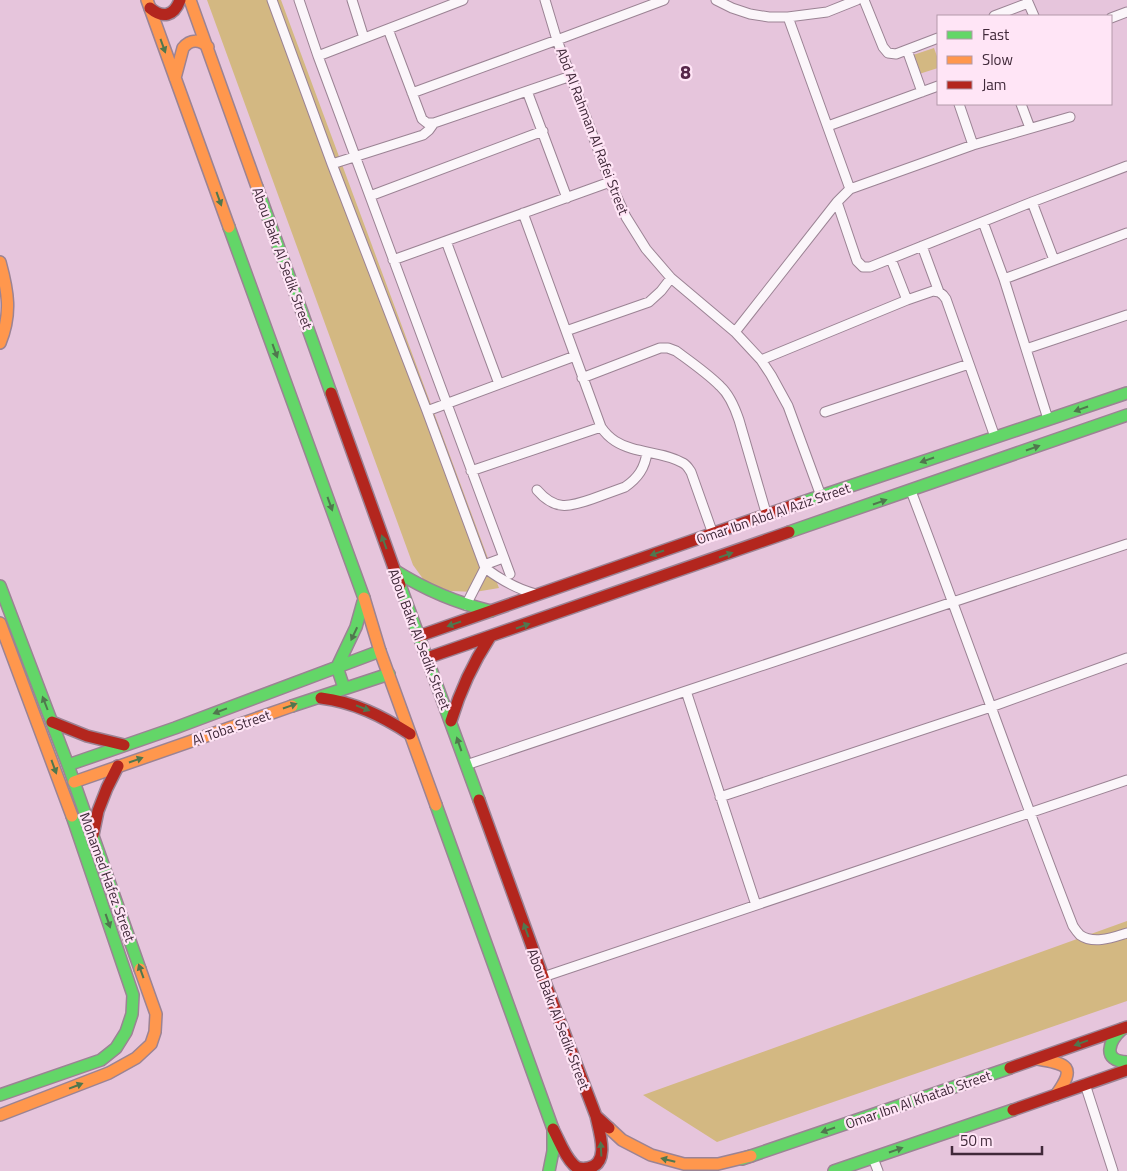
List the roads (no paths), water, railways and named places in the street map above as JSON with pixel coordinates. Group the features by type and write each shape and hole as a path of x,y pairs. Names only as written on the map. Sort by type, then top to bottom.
{"street":[{"path":"148,4 153,11 161,15 169,14 176,9 180,0"},
{"name":"Abou Bakr Al Sedik Street","path":"190,0 394,570 596,1116 622,1140 652,1156 684,1164 718,1164 751,1156"},
{"path":"272,0 484,566 510,586 538,594"},
{"path":"298,0 510,574"},
{"path":"352,0 364,38"},
{"path":"318,56 463,0"},
{"name":"Abd Al Rahman Al Rafei Street","path":"545,0 610,182 626,217 646,249 671,278 735,332 761,360 788,406 822,496"},
{"path":"412,93 664,0"},
{"path":"716,0 750,14 769,17 788,17 827,12 857,0"},
{"path":"864,0 883,47 888,53 896,54 937,41"},
{"path":"996,15 1028,2 1034,15"},
{"path":"148,4 364,598 380,651 553,1129 573,1164 581,1168 589,1168 597,1164 602,1157 596,1116"},
{"path":"1112,18 1127,12"},
{"path":"788,17 850,189"},
{"path":"388,29 422,119 427,123 434,123 571,76"},
{"path":"175,78 185,44 192,40 197,40 208,47"},
{"path":"907,50 922,92"},
{"path":"828,126 937,86"},
{"path":"527,91 568,198"},
{"path":"958,105 973,146"},
{"path":"1021,105 1030,128"},
{"path":"735,332 837,202 850,189 973,146 1070,116"},
{"path":"332,164 423,135 434,123"},
{"path":"370,196 543,132"},
{"path":"837,202 857,261 860,265 870,268 1032,202 1127,166"},
{"path":"394,260 610,182"},
{"path":"1032,202 1054,260"},
{"path":"523,214 601,427 616,442 685,464 691,472 713,534"},
{"path":"983,222 1004,279 1048,419"},
{"path":"1004,279 1127,233"},
{"path":"446,241 499,384"},
{"path":"922,246 939,292 946,300 995,437"},
{"path":"891,259 907,300"},
{"path":"0,262 7,293 9,313 0,343"},
{"path":"566,331 649,302 671,278"},
{"path":"761,360 907,300 933,291 939,292"},
{"path":"1026,349 1127,315"},
{"path":"582,378 660,348 676,351 721,386 729,397 740,420 767,516"},
{"path":"427,411 574,356"},
{"path":"825,412 969,364"},
{"name":"Omar Ibn Abd Al Aziz Street","path":"478,631 492,611 538,594 1127,393"},
{"name":"Omar Ibn Abd Al Aziz Street","path":"427,658 478,631 684,569 1127,415"},
{"path":"471,471 601,427"},
{"path":"537,490 553,504 564,507 576,505 626,487 643,469 647,452"},
{"path":"911,491 954,602 1029,813 1072,926 1081,935 1097,939 1114,937 1127,932"},
{"path":"466,765 1127,544"},
{"path":"675,547 684,569"},
{"path":"466,605 484,566 503,558"},
{"path":"394,570 424,588 466,605 492,611"},
{"name":"Mohamed Hafez Street","path":"0,586 68,765 156,1014 155,1032 151,1044 136,1058 109,1073 0,1115"},
{"path":"344,688 337,667 356,631 364,598"},
{"name":"Mohamed Hafez Street","path":"0,624 77,830 133,995 132,1014 126,1032 116,1048 101,1060 0,1095"},
{"path":"451,721 457,699 477,657 478,631"},
{"name":"Omar Ibn Abd Al Aziz Street","path":"419,636 478,631"},
{"name":"Al Toba Street","path":"68,765 175,728 380,651"},
{"path":"720,797 991,707 1127,658"},
{"name":"Al Toba Street","path":"74,782 389,674"},
{"path":"686,691 756,905"},
{"path":"316,698 348,702 388,719 410,734"},
{"path":"52,722 75,733 124,745"},
{"path":"93,836 98,811 106,788 118,766"},
{"path":"543,977 1127,780"},
{"path":"1124,1028 1112,1040 1110,1052 1116,1060 1127,1062"},
{"name":"Omar Ibn Al Khatab Street","path":"708,1171 1124,1028"},
{"path":"1037,1059 1060,1063 1066,1070 1067,1080 1055,1096"},
{"path":"834,1171 1127,1070"},
{"path":"1086,1084 1114,1171"},
{"path":"25,1086 31,1104"},
{"path":"549,1171 553,1151 553,1129"},
{"path":"873,1158 878,1171"}],"district":[{"name":"8","path":"686,71"}]}
